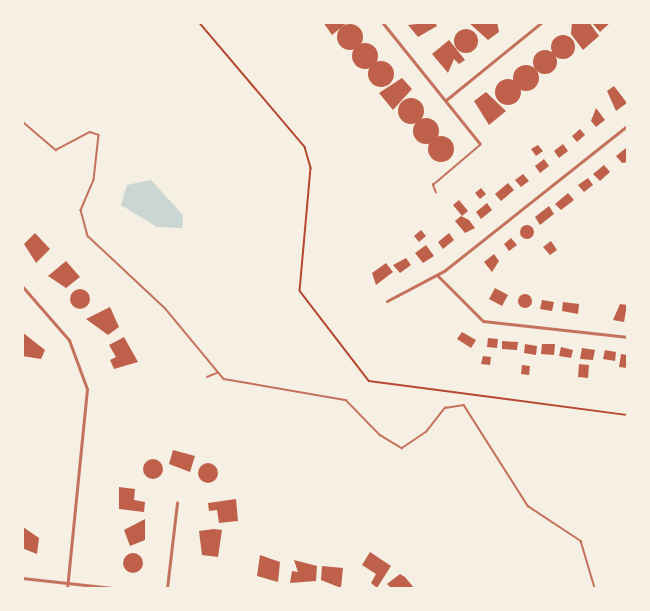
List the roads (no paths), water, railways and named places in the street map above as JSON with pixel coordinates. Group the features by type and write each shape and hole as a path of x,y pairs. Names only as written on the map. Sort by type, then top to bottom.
{"street":[{"path":"382,22 480,144"},
{"path":"446,100 542,22"},
{"path":"387,300 437,275 627,125"},
{"path":"437,275 483,321 627,337"},
{"path":"22,286 69,340 87,389 67,588"},
{"path":"167,588 177,503"},
{"path":"22,578 112,588"}],"lane":[{"path":"22,121 56,150 90,132 99,135 94,180 81,210 88,236 165,308 227,381 346,400 380,435 402,448 426,432 445,408 464,405 528,506 581,541 595,588"},
{"path":"436,193 433,185 480,144"},
{"path":"207,377 218,372"}]}
